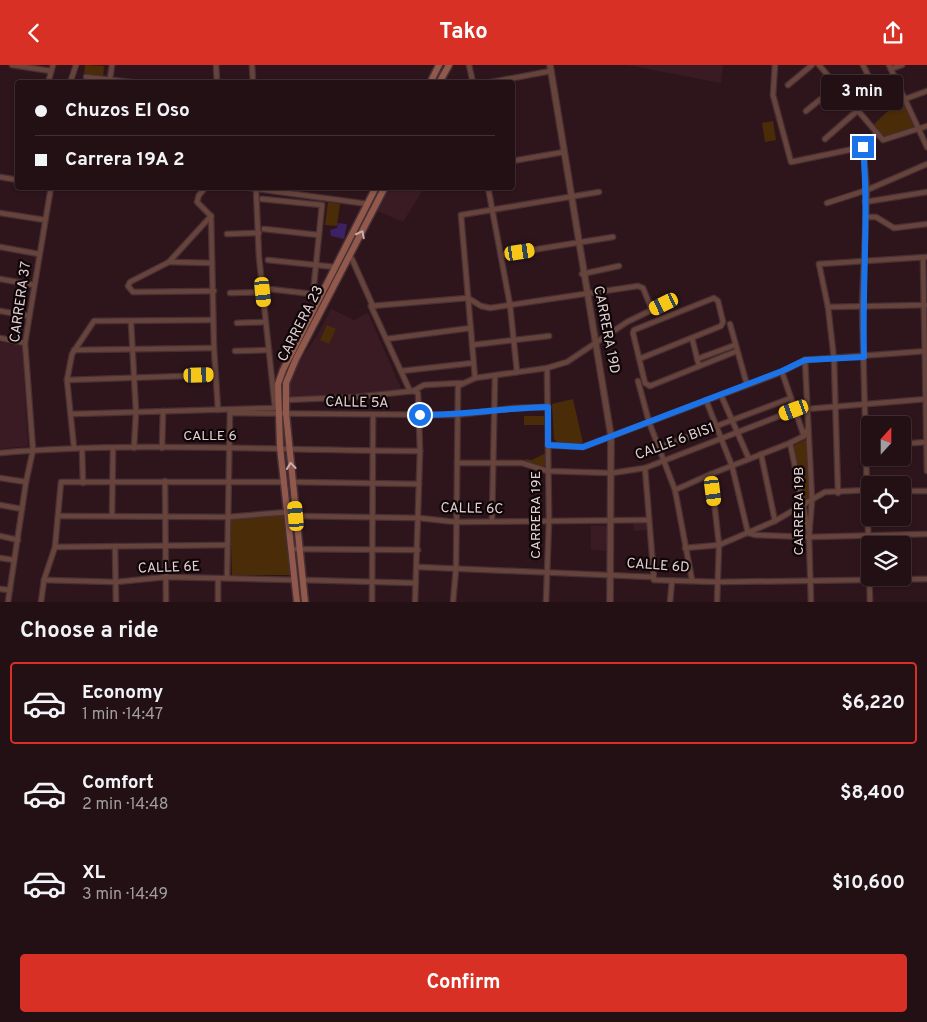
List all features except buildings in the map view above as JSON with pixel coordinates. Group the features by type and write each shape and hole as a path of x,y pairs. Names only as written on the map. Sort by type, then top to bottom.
{"main road":[{"path":"432,80 439,65"},
{"path":"441,80 449,65"},
{"name":"CARRERA 23","path":"296,602 294,580 296,516 289,448 280,411 285,400 288,376 329,287 336,267 375,190"},
{"name":"CARRERA 23","path":"305,602 303,580 288,513 284,482 280,447 278,384 329,287 349,257 383,190"}],"street":[{"path":"12,65 52,68"},
{"path":"71,80 76,65"},
{"path":"110,79 112,65"},
{"path":"216,65 217,80"},
{"path":"252,65 253,80"},
{"path":"469,65 472,80"},
{"path":"775,65 773,95 791,162 863,147 876,134"},
{"path":"788,85 812,65"},
{"path":"819,65 876,134 885,140 927,127"},
{"path":"863,65 870,79"},
{"path":"902,65 890,67 927,147"},
{"path":"499,80 550,68"},
{"name":"CARRERA 19D","path":"550,68 582,274 597,342 611,436 612,521 610,602"},
{"path":"86,77 118,80"},
{"path":"806,111 837,86"},
{"path":"905,99 927,91"},
{"path":"825,139 857,111"},
{"path":"863,147 867,189 862,306 866,416"},
{"path":"515,160 564,152"},
{"path":"827,203 927,164"},
{"path":"0,177 15,180"},
{"name":"CARRERA 37","path":"8,602 26,482 33,450 25,343 50,190"},
{"path":"203,190 199,195 197,202 211,216 214,348 218,410"},
{"path":"256,190 269,350 272,376 280,411"},
{"path":"263,190 368,204"},
{"path":"489,190 510,305 517,372"},
{"path":"475,378 461,215 600,192"},
{"path":"865,202 927,192"},
{"path":"262,199 322,205 313,294 269,289"},
{"path":"0,213 45,220"},
{"path":"211,216 169,262 130,281 128,286 133,292 214,291"},
{"path":"866,217 876,217 894,228 927,224"},
{"path":"264,229 319,235"},
{"path":"227,235 259,233"},
{"path":"501,255 613,237"},
{"path":"0,247 39,254"},
{"path":"349,257 352,259 401,371 412,391 418,393 420,451 418,567 415,602"},
{"path":"838,493 834,359 828,307 819,264 925,257 927,471"},
{"path":"268,260 336,267"},
{"path":"169,262 212,263"},
{"path":"582,274 619,266"},
{"path":"0,279 34,285"},
{"path":"371,306 468,299 482,306 510,305 638,286 643,288 652,310"},
{"path":"230,293 263,292"},
{"path":"639,359 722,325 716,299 635,329 633,333 639,359 645,383 648,386 737,351"},
{"path":"285,400 356,397 412,391 424,385 461,383 475,378 547,368 567,362 626,322 664,304"},
{"path":"828,307 925,305"},
{"path":"0,311 29,316"},
{"path":"74,448 72,413 67,380 74,350 94,321 213,320"},
{"path":"131,322 136,412 134,448"},
{"path":"237,323 266,322"},
{"path":"730,324 747,385"},
{"path":"386,339 471,328"},
{"path":"472,345 549,336"},
{"path":"0,338 25,343"},
{"path":"692,338 699,366"},
{"path":"697,359 735,345"},
{"path":"74,350 214,348"},
{"path":"235,351 269,350"},
{"path":"548,445 583,447 747,385 805,360 926,352"},
{"name":"CARRERA 19B","path":"805,360 812,500 810,537 811,602"},
{"path":"401,371 474,363"},
{"name":"CARRERA 19E","path":"546,602 549,520 547,368"},
{"path":"782,371 804,436"},
{"path":"67,380 215,375"},
{"path":"272,376 281,377"},
{"path":"492,521 495,376"},
{"path":"638,381 658,448 676,490 692,580"},
{"path":"453,602 456,569 458,390 461,383"},
{"path":"721,395 749,459"},
{"path":"658,448 790,398"},
{"name":"CALLE 6 BIS1","path":"457,463 522,463 547,471 612,473 645,468 794,410 865,406 926,399"},
{"path":"706,400 732,466 748,533"},
{"name":"CALLE 5A","path":"72,413 218,410 373,415 458,415 548,407"},
{"path":"162,447 163,411"},
{"path":"227,578 230,411"},
{"path":"372,602 373,415"},
{"path":"676,490 790,443 804,436 808,429"},
{"path":"911,443 926,442"},
{"path":"790,443 810,537"},
{"name":"CALLE 6","path":"0,453 74,448 162,447 280,447 420,451"},
{"path":"82,448 83,483"},
{"path":"112,448 112,516"},
{"path":"761,454 775,521"},
{"path":"645,468 654,580"},
{"path":"711,474 720,545 718,602"},
{"path":"0,478 26,482"},
{"path":"165,481 166,602"},
{"path":"41,602 44,580 55,547 61,482 284,482"},
{"path":"293,482 419,483"},
{"path":"685,548 720,545 775,521 825,492 861,491"},
{"path":"911,491 927,491"},
{"path":"0,505 22,509"},
{"path":"58,516 228,517 288,513"},
{"name":"CALLE 6C","path":"296,516 419,518 456,522 648,520"},
{"path":"869,526 869,535"},
{"path":"748,533 810,537 927,534"},
{"path":"0,536 18,540"},
{"path":"55,547 227,545"},
{"path":"116,546 116,602"},
{"path":"296,549 418,550"},
{"path":"0,558 14,560"},
{"name":"CALLE 6D","path":"418,567 611,574 652,577 654,580 672,581 861,580"},
{"name":"CALLE 6E","path":"44,580 116,582 166,577 294,580"},
{"path":"218,578 218,602"},
{"name":"CALLE 6D","path":"911,579 927,579"},
{"path":"303,580 416,583"},
{"path":"670,602 672,581"},
{"path":"869,586 870,602"},
{"path":"0,589 10,590"}],"shaded area":[{"path":"85,65 104,66 103,78 84,76"},
{"path":"627,65 723,65 721,83"},
{"path":"902,98 915,129 885,137 873,125"},
{"path":"773,121 776,140 765,142 762,123"},
{"path":"386,190 423,190 403,222 375,210"},
{"path":"328,202 340,204 337,226 325,225"},
{"path":"338,223 347,224 344,239 331,236 330,230 337,228"},
{"path":"331,309 354,320 368,313 402,391 353,397 288,399 289,383 294,369 316,337"},
{"path":"327,325 336,329 329,344 320,340"},
{"path":"0,342 22,346 28,446 0,449"},
{"path":"573,399 583,443 561,446 554,439 552,404"},
{"path":"524,416 544,416 544,425 524,425"},
{"path":"807,439 811,499 803,503 793,446"},
{"path":"546,453 547,469 525,464 525,459 532,460"},
{"path":"286,514 292,575 232,575 230,515"},
{"path":"633,522 646,522 647,530 634,531"},
{"path":"591,525 610,526 609,551 591,550"}],"route":[{"path":"420,415 458,415 514,408 548,407 548,445 583,447 782,371 805,360 864,357 862,306 867,225 865,202 867,189 863,147"}]}
